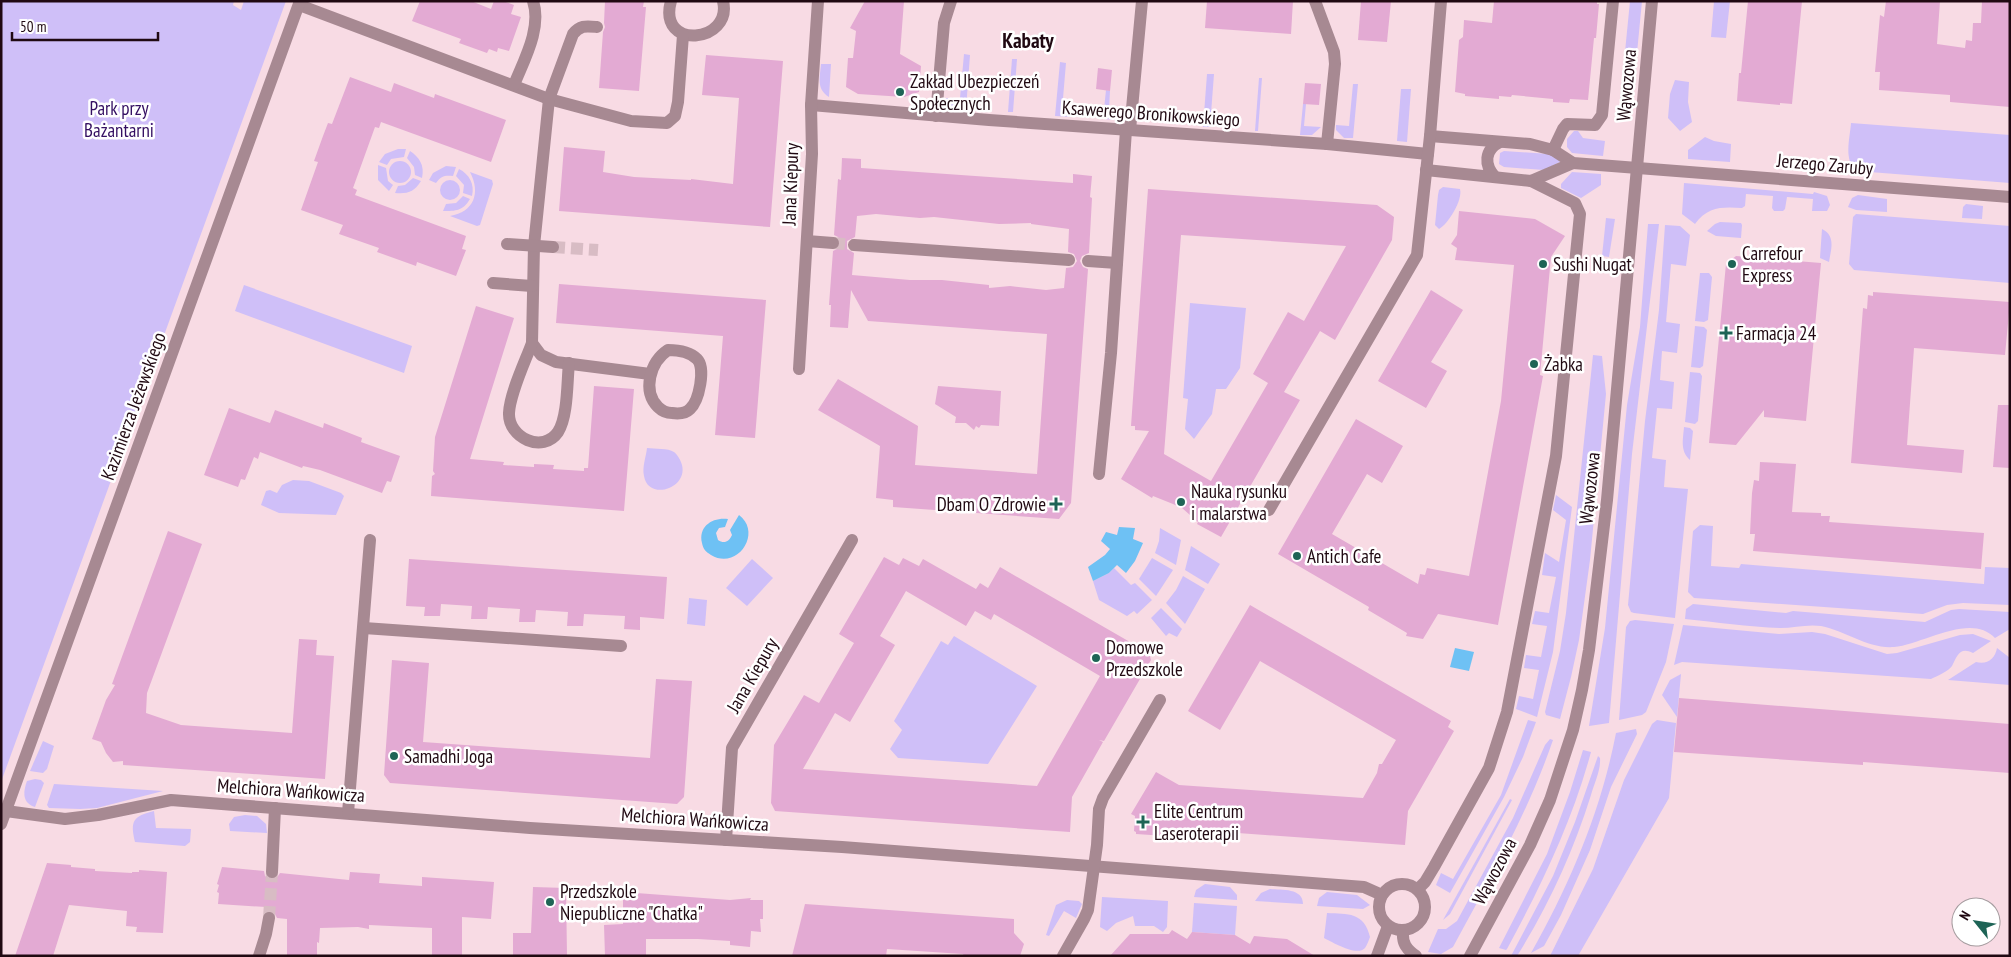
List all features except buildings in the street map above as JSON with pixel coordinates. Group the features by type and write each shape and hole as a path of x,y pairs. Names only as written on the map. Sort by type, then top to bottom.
{"street":[{"path":"533,1 536,27"},
{"path":"514,85 545,1"},
{"path":"671,1 670,19 678,32 684,35 706,34 715,28 724,11 723,1"},
{"name":"Jana Kiepury","path":"799,369 812,154 811,104 818,1"},
{"path":"936,116 944,23 951,1"},
{"path":"1099,474 1128,130 1142,1"},
{"path":"1315,1 1334,52 1335,64 1327,144"},
{"path":"1269,510 1417,255 1430,136 1441,1"},
{"path":"1554,150 1563,128 1567,124 1595,125 1602,115 1613,1"},
{"name":"Wąwozowa","path":"1470,956 1530,845 1550,800 1570,740 1582,690 1589,650 1607,500 1652,1"},
{"path":"300,3 549,100 631,121 667,123 675,116 684,35"},
{"name":"Kazimierza Jeżewskiego","path":"1,824 300,3"},
{"path":"569,363 562,425 549,439 544,441 526,440 517,434 512,426 509,412 532,343 534,246 549,100 573,34 577,28 583,26 597,27"},
{"name":"Ksawerego Bronikowskiego","path":"811,104 936,116 1327,144 1428,154"},
{"path":"1430,136 1530,144 1554,150 1573,163"},
{"path":"1495,177 1488,167 1487,158 1491,149 1500,142"},
{"path":"1531,181 1573,163 1637,167"},
{"name":"Jerzego Zaruby","path":"1637,167 2010,197"},
{"path":"1418,889 1425,882 1434,867 1489,768 1507,712 1535,574 1556,456 1580,214 1575,204 1531,181 1426,170"},
{"path":"807,241 833,243"},
{"path":"507,244 553,247"},
{"path":"854,245 1070,260"},
{"path":"1088,261 1117,263"},
{"path":"493,283 532,286"},
{"path":"532,343 537,352 543,357 556,362 650,374"},
{"path":"668,350 681,351 697,358 700,364 700,381 698,397 691,408 684,413 677,413 659,408 651,393 650,374 656,363 668,350"},
{"path":"348,812 370,540"},
{"name":"Jana Kiepury","path":"726,840 732,748 852,540"},
{"path":"364,628 621,646"},
{"path":"1063,956 1088,910 1100,809 1103,798 1160,700"},
{"name":"Melchiora Wańkowicza","path":"6,811 65,819 98,816 171,800 348,812 530,828 842,847 1364,887 1382,895"},
{"path":"272,872 274,808"},
{"path":"1396,884 1411,885 1418,889 1426,902 1424,916 1418,925 1403,931 1388,926 1380,914 1379,906 1382,895 1396,884"},
{"path":"259,956 269,918"},
{"path":"1377,956 1388,926"},
{"path":"1403,931 1402,940 1405,946 1416,956"}],"green space":[{"name":"Park przy Bażantarni","path":"1,1 234,1 233,5 241,10 244,1 286,1 1,782"},
{"path":"1630,1 1642,1 1631,115 1619,113"},
{"path":"1714,1 1730,1 1726,38 1711,37"},
{"path":"964,54 970,55 966,109 946,106 944,98 960,98"},
{"path":"1012,59 1017,59 1013,112 1008,112"},
{"path":"1060,62 1066,63 1062,110 1076,112 1071,117 1055,116"},
{"path":"821,64 831,64 829,97 820,86"},
{"path":"1207,74 1214,74 1210,127 1203,127"},
{"path":"1259,78 1262,78 1258,131 1255,131"},
{"path":"1675,80 1689,82 1688,102 1692,122 1680,131 1668,118 1670,94"},
{"path":"1353,84 1358,84 1353,138 1344,138 1336,130 1336,125 1349,126"},
{"path":"1401,89 1411,89 1407,142 1397,141"},
{"path":"1106,90 1110,91 1109,110 1124,112 1123,116 1117,120 1103,119"},
{"path":"1303,104 1306,104 1304,126 1321,127 1312,135 1300,135"},
{"path":"1851,123 2010,135 2010,183 1857,171 1850,161 1849,155"},
{"path":"1574,131 1578,131 1583,138 1605,141 1603,156 1572,153 1567,147 1567,139"},
{"path":"1705,137 1714,141 1731,144 1730,162 1688,159 1688,150"},
{"path":"398,149 406,149 404,157 391,159 387,165 379,162 385,154"},
{"path":"410,151 420,162 423,169 422,178 415,175 414,167 407,158"},
{"path":"1504,151 1549,154 1560,160 1560,162 1544,170 1504,167 1499,164 1500,153"},
{"path":"400,161 408,164 411,172 408,180 400,183 392,180 389,172 392,164"},
{"path":"378,165 386,168 388,181 393,185 389,191 378,180"},
{"path":"446,166 456,167 453,176 443,177 436,183 429,180 433,173"},
{"path":"459,169 470,180 473,187 472,196 463,193 464,185 456,176"},
{"path":"470,172 492,180 493,184 480,225 477,226 450,216 465,210 473,200 475,187"},
{"path":"1572,172 1601,174 1601,185 1581,198 1561,188 1561,184"},
{"path":"413,178 421,181 416,188 407,193 395,193 398,186 405,185"},
{"path":"446,180 454,180 460,186 460,194 454,200 446,200 440,194 440,186"},
{"path":"1684,183 1813,194 1814,192 1827,196 1830,205 1827,211 1812,211 1813,199 1787,197 1785,209 1783,211 1774,211 1772,208 1773,196 1746,194 1745,206 1742,208 1716,209 1705,214 1695,224 1682,214"},
{"path":"1443,187 1460,189 1460,194 1454,211 1439,229 1435,225 1439,190"},
{"path":"1858,195 1887,199 1887,212 1856,210 1848,207 1852,198"},
{"path":"463,196 470,199 465,206 455,210 443,211 446,204 456,203"},
{"path":"1966,204 1983,206 1982,219 1962,218 1963,207"},
{"path":"1856,214 2010,226 2010,283 1854,270 1849,264 1853,217"},
{"path":"1606,218 1615,219 1609,257 1602,256"},
{"path":"1720,222 1741,223 1741,238 1716,236 1707,231"},
{"path":"1648,224 1659,224 1632,454 1609,723 1589,726 1605,628 1627,405 1640,327"},
{"path":"1665,225 1680,226 1690,235 1686,266 1671,264 1666,322 1680,324 1677,353 1662,351 1660,380 1674,382 1672,409 1657,408 1652,458 1666,460 1664,487 1688,489 1675,618 1634,613 1631,612 1628,605 1645,421 1659,310"},
{"path":"1822,229 1829,235 1832,243 1829,262 1820,258"},
{"path":"1700,273 1709,273 1712,277 1708,320 1704,322 1695,321"},
{"path":"244,285 412,346 404,373 235,311"},
{"path":"1190,303 1246,308 1240,368 1226,389 1216,389 1212,414 1194,439 1185,429 1188,399 1183,398"},
{"path":"1695,326 1704,327 1707,330 1703,366 1700,368 1691,367"},
{"path":"1593,355 1602,356 1606,394 1590,560 1579,640 1560,719 1546,715 1545,712 1560,651 1566,613"},
{"path":"1690,372 1700,373 1702,376 1698,421 1695,424 1685,422"},
{"path":"1684,427 1690,428 1693,431 1690,460 1683,449"},
{"path":"647,448 668,450 678,456 682,465 682,473 674,486 659,490 647,484 643,469"},
{"path":"293,480 309,481 341,493 344,496 336,515 279,513 261,505 266,491 270,490 277,493 282,485"},
{"path":"1556,495 1572,507 1553,652 1537,717 1516,709 1519,696 1533,699 1539,670 1524,668 1526,655 1541,657 1547,626 1532,624 1535,611 1549,613 1556,577 1542,575 1545,553 1559,562 1566,520 1553,510"},
{"path":"1700,525 1713,526 1711,566 1739,568 1741,564 1984,584 1985,567 2010,568 2010,605 1963,603 1947,605 1923,614 1694,598 1688,592 1693,531"},
{"path":"1160,528 1181,540 1176,565 1155,553 1159,541"},
{"path":"1191,546 1220,564 1208,584 1185,570"},
{"path":"1152,558 1173,570 1156,596 1139,579"},
{"path":"752,559 773,578 747,606 726,588"},
{"path":"1114,568 1131,585 1135,583 1152,600 1137,614 1134,611 1127,616 1099,600 1093,581 1109,573"},
{"path":"1183,576 1205,589 1185,624 1166,603 1176,590"},
{"path":"689,598 707,600 705,626 687,624"},
{"path":"1693,604 1786,613 1793,611 1925,622 1951,610 1959,609 2010,612 2010,629 1995,638 1985,631 1973,628 1960,629 1906,645 1884,647 1866,643 1821,626 1780,628 1685,619 1686,609"},
{"path":"1161,608 1182,629 1177,637 1169,633 1166,636 1151,618"},
{"path":"1630,621 1674,624 1666,662 1646,712 1642,715 1619,720 1626,627"},
{"path":"1683,625 1779,634 1812,632 1825,634 1887,654 1897,653 1960,635 1973,634 1991,641 1973,653 1962,651 1950,668 1931,679 1682,662 1674,665"},
{"path":"954,636 1037,686 988,764 898,758 890,749 902,730 894,721 941,641 948,645"},
{"path":"1997,648 2010,658 2010,685 1948,680 1976,662 1987,662 1994,655"},
{"path":"1681,674 1677,717 1662,695 1670,680"},
{"path":"1528,720 1536,722 1523,757 1504,797 1450,893 1436,885 1441,873 1453,879 1501,795"},
{"path":"1657,720 1676,723 1669,798 1578,956 1550,956 1593,869 1624,780 1652,724"},
{"path":"1636,729 1637,734 1611,787 1590,850 1561,915 1544,946 1531,953 1559,900 1593,819 1610,762 1616,733"},
{"path":"1550,739 1553,740 1520,820 1453,947 1441,954 1428,952 1438,929 1446,929 1457,921 1513,818 1545,745"},
{"path":"43,741 54,746 47,769 43,773 30,771"},
{"path":"1583,750 1591,752 1575,803 1555,853 1507,949 1499,948 1547,854"},
{"path":"1598,756 1600,763 1597,777 1568,858 1550,898 1529,937 1517,956 1511,956 1553,876 1575,822"},
{"path":"41,780 44,783 35,807 28,803 24,793 27,781"},
{"path":"54,784 163,791 97,808 49,808 47,805"},
{"path":"1510,799 1512,800 1450,914 1443,920"},
{"path":"154,811 156,828 191,829 190,842 185,846 135,842 133,824 135,820 141,815"},
{"path":"245,815 257,816 266,824 267,833 230,831 229,824 234,817"},
{"path":"1205,884 1230,887 1237,895 1237,900 1194,897 1196,890"},
{"path":"1270,889 1296,892 1300,895 1303,904 1255,901 1261,893"},
{"path":"1327,892 1357,895 1370,905 1363,909 1317,906 1319,898"},
{"path":"1102,897 1168,901 1167,927 1163,932 1154,926 1135,926 1133,916 1116,923 1107,931 1100,927"},
{"path":"1067,900 1079,901 1082,904 1076,918 1064,911 1049,936 1046,935 1056,905"},
{"path":"1194,903 1237,906 1235,935 1192,932"},
{"path":"1327,913 1348,914 1364,923 1370,937 1365,948 1356,951 1351,950 1324,938"}],"water":[{"path":"739,515 746,523 748,531 748,540 744,548 730,558 721,559 708,553 704,549 701,537 705,527 712,521 728,519 725,527 719,528 716,533 718,540 726,542 732,535 730,530"},
{"path":"1119,527 1135,528 1133,539 1143,543 1135,561 1126,573 1117,565 1109,573 1093,581 1088,567 1110,549 1101,541 1106,532 1117,535"},
{"path":"1455,648 1474,652 1469,671 1450,667"}],"tunnel":[{"path":"833,243 854,245"},
{"path":"553,247 598,250"},
{"path":"269,918 272,872"}],"place":[{"name":"Zakład Ubezpieczeń Społecznych","path":"900,92"},
{"name":"Sushi Nugat","path":"1543,264"},
{"name":"Carrefour Express","path":"1732,264"},
{"name":"Farmacja 24","path":"1726,333"},
{"name":"Żabka","path":"1534,364"},
{"name":"Nauka rysunku i malarstwa","path":"1181,502"},
{"name":"Dbam O Zdrowie","path":"1056,504"},
{"name":"Antich Cafe","path":"1297,556"},
{"name":"Domowe Przedszkole","path":"1096,658"},
{"name":"Samadhi Joga","path":"394,756"},
{"name":"Elite Centrum Laseroterapii","path":"1143,822"},
{"name":"Przedszkole Niepubliczne \"Chatka\"","path":"550,902"}],"district":[{"name":"Kabaty","path":"1028,40"}]}
